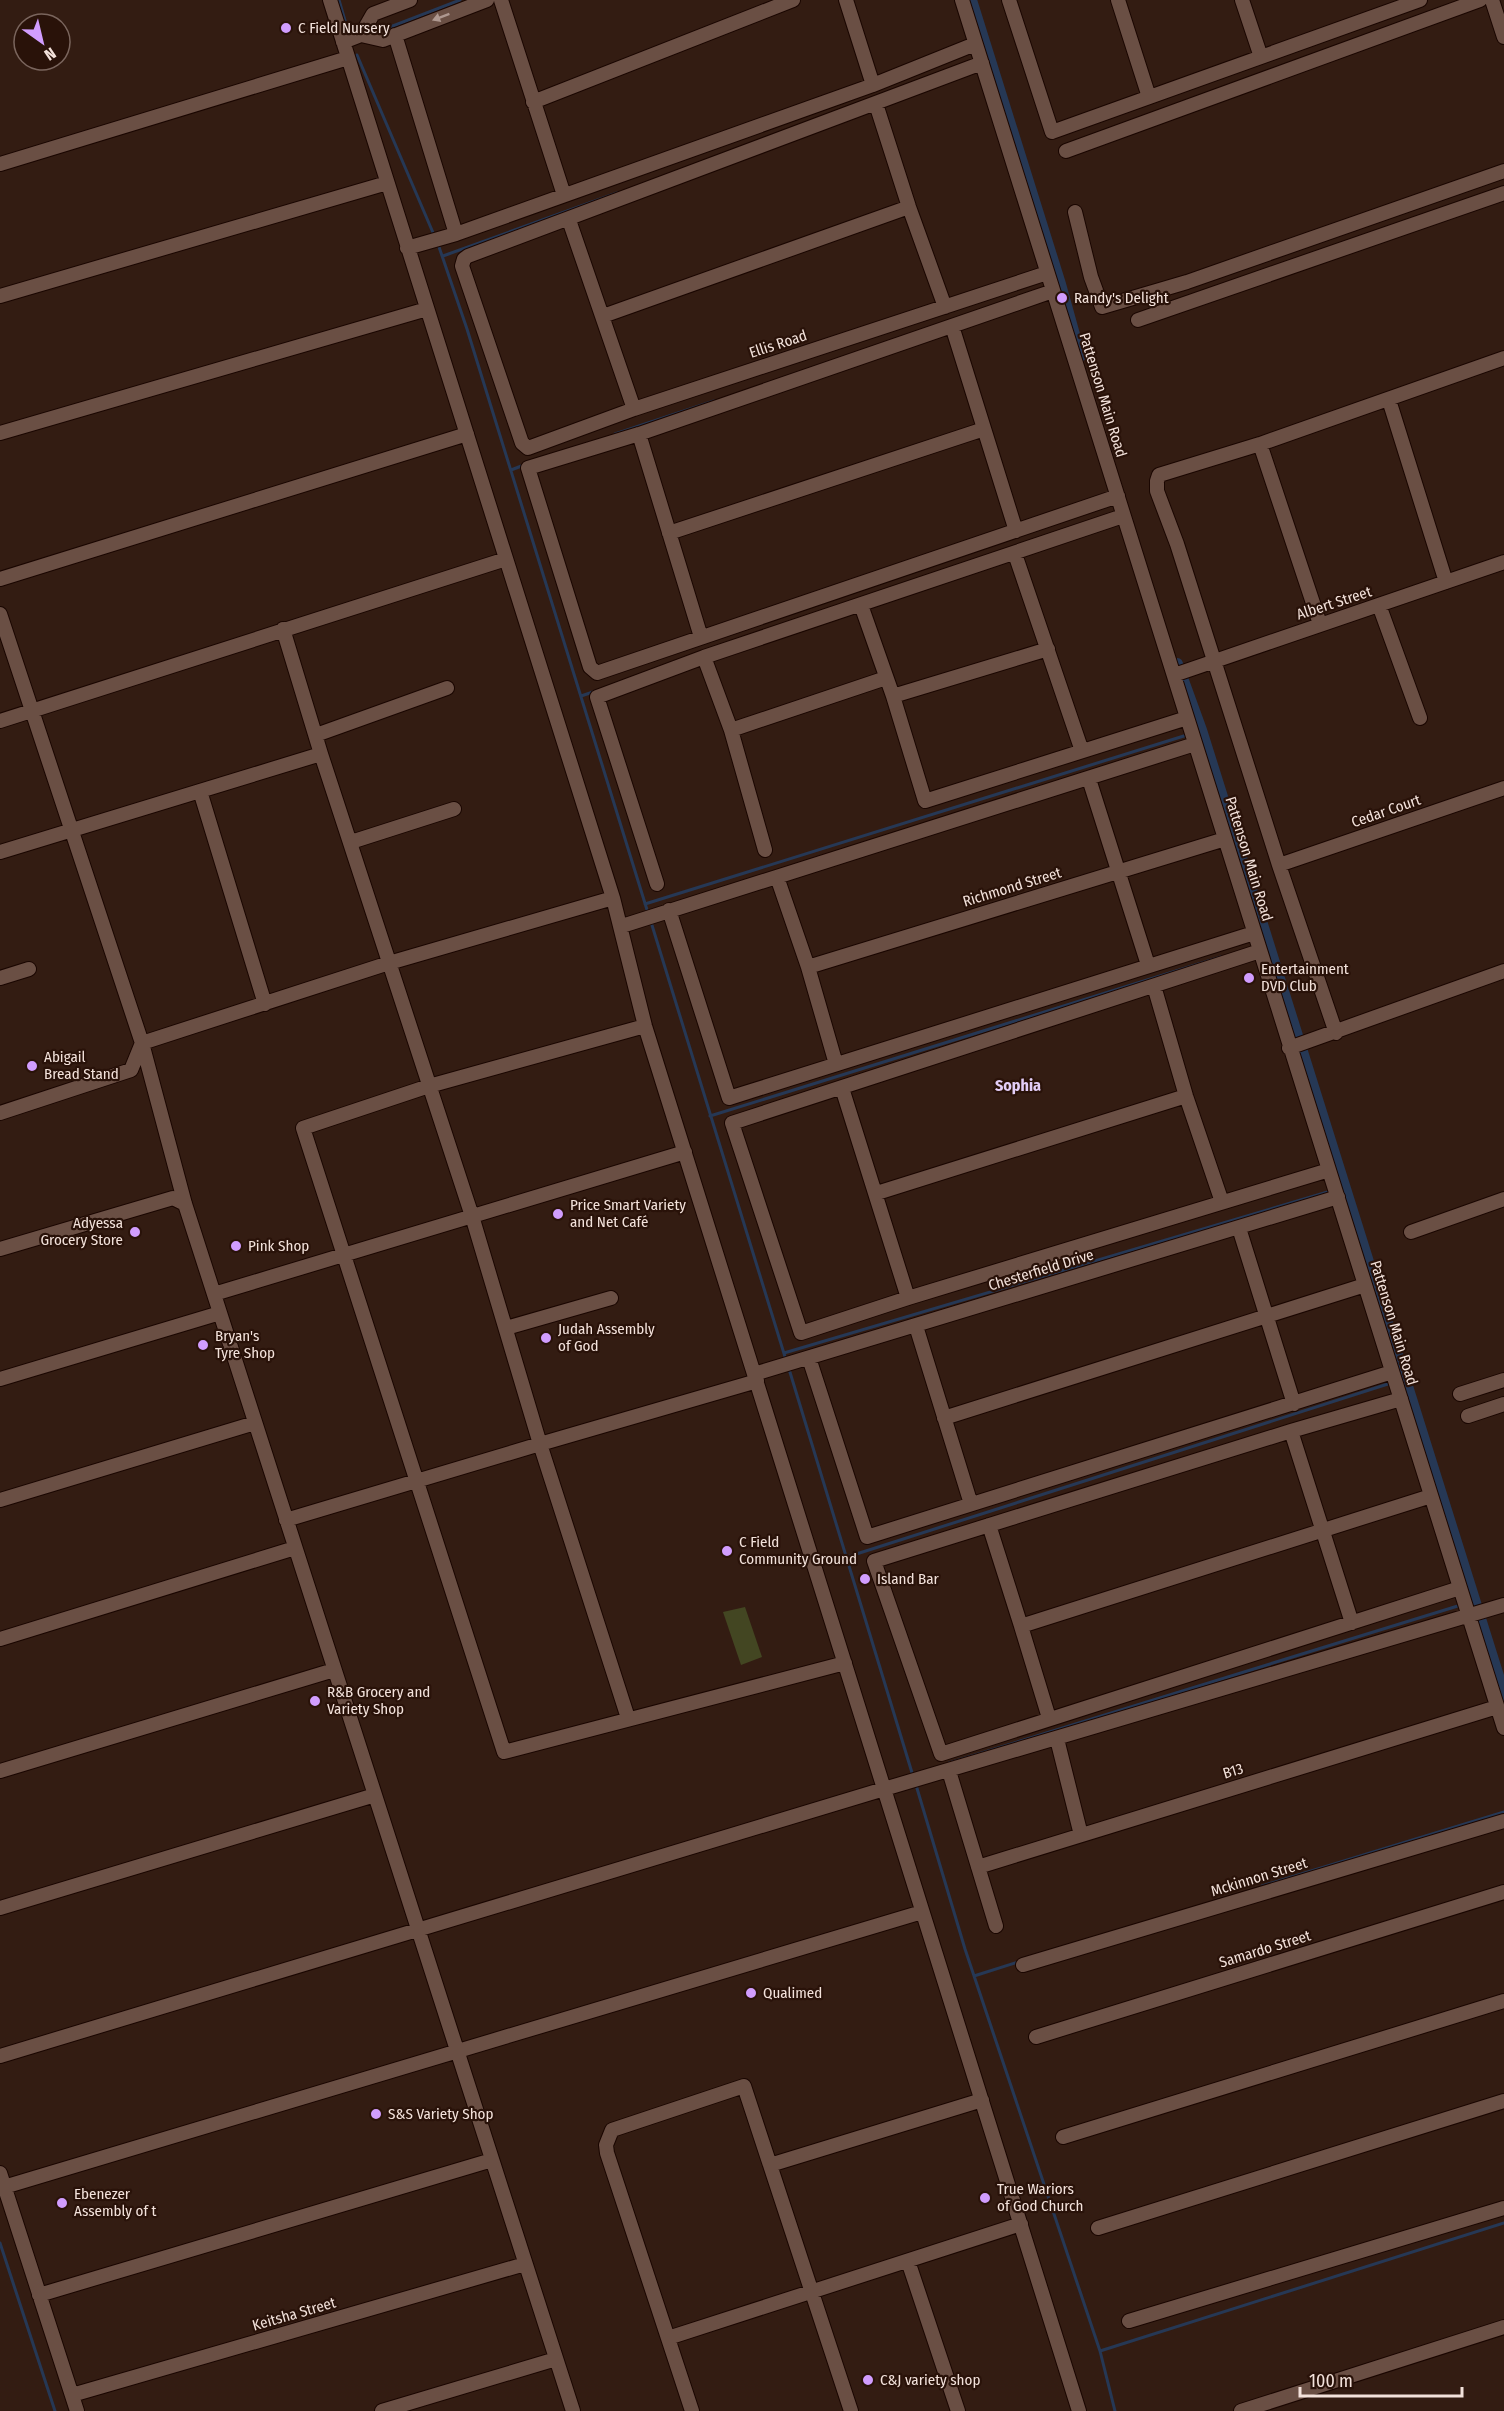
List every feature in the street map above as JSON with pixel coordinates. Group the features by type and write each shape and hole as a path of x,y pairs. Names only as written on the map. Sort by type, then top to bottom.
{"street":[{"path":"330,0 387,183 410,247 427,309 622,926 645,1026 1079,2411"},
{"path":"361,35 373,14 382,5 410,0"},
{"path":"343,42 361,35 383,40 487,0"},
{"path":"501,0 564,195"},
{"path":"533,102 793,0"},
{"path":"846,0 873,84"},
{"name":"Pattenson Main Road","path":"962,0 1121,508 1181,674 1187,718 1254,933 1293,1047 1329,1170 1461,1592 1472,1615 1504,1728"},
{"path":"1009,0 1052,132 1261,57 1381,7 1420,0"},
{"path":"1118,0 1149,97"},
{"path":"1242,0 1261,57"},
{"path":"1066,151 1480,0"},
{"path":"1492,0 1504,37"},
{"path":"395,35 451,235"},
{"path":"410,247 451,235 873,84 975,44"},
{"path":"0,164 348,58"},
{"path":"633,409 569,220 981,63"},
{"path":"876,104 909,207 945,307"},
{"path":"1075,212 1090,277 1102,307 1226,268 1504,171"},
{"path":"0,296 387,183"},
{"path":"1138,320 1504,193"},
{"path":"603,316 909,207"},
{"name":"Ellis Road","path":"569,220 468,256 464,259 462,266 522,444 528,448 633,409 1047,273"},
{"path":"1226,268 1233,287"},
{"path":"1053,291 639,434 528,468 590,667 597,673 1016,531 1121,508"},
{"path":"0,433 427,309"},
{"path":"952,326 1016,531"},
{"path":"1336,1033 1279,865 1177,544 1157,491 1156,481 1159,475 1260,444 1504,358"},
{"path":"1389,400 1446,582"},
{"path":"669,533 984,429"},
{"path":"0,579 467,434"},
{"path":"639,434 701,637"},
{"path":"1260,444 1320,624"},
{"path":"657,884 597,697 704,657 1015,554 1121,508"},
{"path":"1015,554 1082,751"},
{"path":"0,721 506,559"},
{"name":"Albert Street","path":"1181,674 1504,562"},
{"path":"861,604 893,696 925,801 1187,718"},
{"path":"1379,605 1420,718"},
{"path":"0,614 142,1043 185,1204 573,2411"},
{"path":"283,629 321,753 472,1216 540,1444 628,1718"},
{"path":"893,696 1048,649"},
{"path":"704,657 731,730 765,850"},
{"path":"731,730 886,678"},
{"path":"316,735 447,688"},
{"path":"622,926 1196,744"},
{"path":"0,852 321,753"},
{"path":"1089,779 1148,965"},
{"name":"Cedar Court","path":"1279,865 1504,788"},
{"path":"200,791 265,1004"},
{"path":"351,842 454,809"},
{"name":"Richmond Street","path":"808,967 1225,839"},
{"path":"777,877 808,967 836,1064"},
{"path":"142,1043 389,963 613,898"},
{"path":"667,910 729,1098 1254,933"},
{"path":"908,1298 877,1193 842,1088 1260,951"},
{"path":"0,978 28,969"},
{"path":"1293,1047 1504,971"},
{"path":"1154,986 1186,1096 1222,1202"},
{"path":"645,1026 429,1086 303,1128 504,1752 845,1663"},
{"path":"0,1113 131,1070 142,1043"},
{"name":"Chesterfield Drive","path":"842,1088 732,1122 801,1333 908,1298 1329,1170"},
{"path":"877,1193 1186,1096"},
{"path":"214,1294 685,1152"},
{"name":"Chesterfield Drive","path":"286,1520 755,1378 809,1358 1338,1197"},
{"path":"0,1249 173,1198 185,1204"},
{"path":"1411,1232 1504,1199"},
{"path":"1239,1227 1294,1404"},
{"path":"944,1418 1365,1285"},
{"path":"506,1328 611,1298"},
{"path":"0,1379 220,1313"},
{"path":"916,1326 971,1504"},
{"path":"809,1358 867,1537 1393,1374"},
{"path":"1460,1394 1504,1380"},
{"path":"1400,1397 874,1561 940,1754 1352,1623 1461,1592"},
{"path":"1468,1416 1504,1404"},
{"path":"0,1500 255,1423"},
{"path":"1291,1431 1352,1623"},
{"path":"1021,1626 1431,1496"},
{"path":"989,1525 1048,1718"},
{"path":"0,1639 295,1548"},
{"path":"0,2056 884,1789 1504,1605"},
{"path":"0,1771 334,1670"},
{"name":"B13","path":"978,1867 1497,1707"},
{"path":"1057,1739 1081,1835"},
{"path":"949,1771 996,1926"},
{"path":"0,1908 375,1795"},
{"name":"Mckinnon Street","path":"1023,1965 1504,1821"},
{"name":"Samardo Street","path":"1036,2037 1504,1892"},
{"path":"77,2411 2,2180 457,2050 922,1912"},
{"path":"1063,2137 1504,2001"},
{"path":"692,2411 606,2145 612,2130 744,2086 851,2411"},
{"path":"770,2165 982,2100"},
{"path":"1098,2228 1504,2101"},
{"path":"39,2295 492,2160"},
{"path":"1129,2322 1504,2208"},
{"path":"668,2338 1021,2224"},
{"path":"908,2260 958,2411"},
{"name":"Keitsha Street","path":"72,2396 525,2264"},
{"path":"1241,2411 1504,2327"},
{"path":"382,2411 556,2359"}],"green space":[{"path":"745,1607 762,1657 741,1665 723,1612"}],"waterway":[{"path":"339,0 346,24"},
{"path":"385,29 460,0"},
{"path":"971,0 1060,284 1080,356"},
{"path":"357,55 434,235"},
{"path":"443,256 617,193"},
{"path":"438,244 467,329 648,913"},
{"path":"615,434 714,401"},
{"path":"511,470 524,465"},
{"path":"1177,664 1201,730 1504,1695"},
{"path":"581,696 596,691"},
{"path":"645,904 1187,735"},
{"path":"651,922 786,1360"},
{"path":"710,1116 1221,957"},
{"path":"784,1353 1331,1191"},
{"path":"789,1369 913,1776"},
{"path":"847,1557 1391,1383"},
{"path":"949,1763 1461,1605"},
{"path":"916,1785 965,1949 1100,2351 1115,2411"},
{"path":"1262,1886 1504,1812"},
{"path":"974,1976 1021,1961"},
{"path":"1100,2351 1504,2223"},
{"path":"0,2243 55,2411"}],"place":[{"name":"C Field Nursery","path":"286,28"},
{"name":"Randy's Delight","path":"1062,298"},
{"name":"Entertainment DVD Club","path":"1249,978"},
{"name":"Abigail Bread Stand","path":"32,1066"},
{"name":"Price Smart Variety and Net Café","path":"558,1214"},
{"name":"Adyessa Grocery Store","path":"135,1232"},
{"name":"Pink Shop","path":"236,1246"},
{"name":"Judah Assembly of God","path":"546,1338"},
{"name":"Bryan's Tyre Shop","path":"203,1345"},
{"name":"C Field Community Ground","path":"727,1551"},
{"name":"Island Bar","path":"865,1579"},
{"name":"R&B Grocery and Variety Shop","path":"315,1701"},
{"name":"Qualimed","path":"751,1993"},
{"name":"S&S Variety Shop","path":"376,2114"},
{"name":"True Wariors of God Church","path":"985,2198"},
{"name":"Ebenezer Assembly of t","path":"62,2203"},
{"name":"C&J variety shop","path":"868,2380"}],"district":[{"name":"Sophia","path":"1018,1085"}]}
